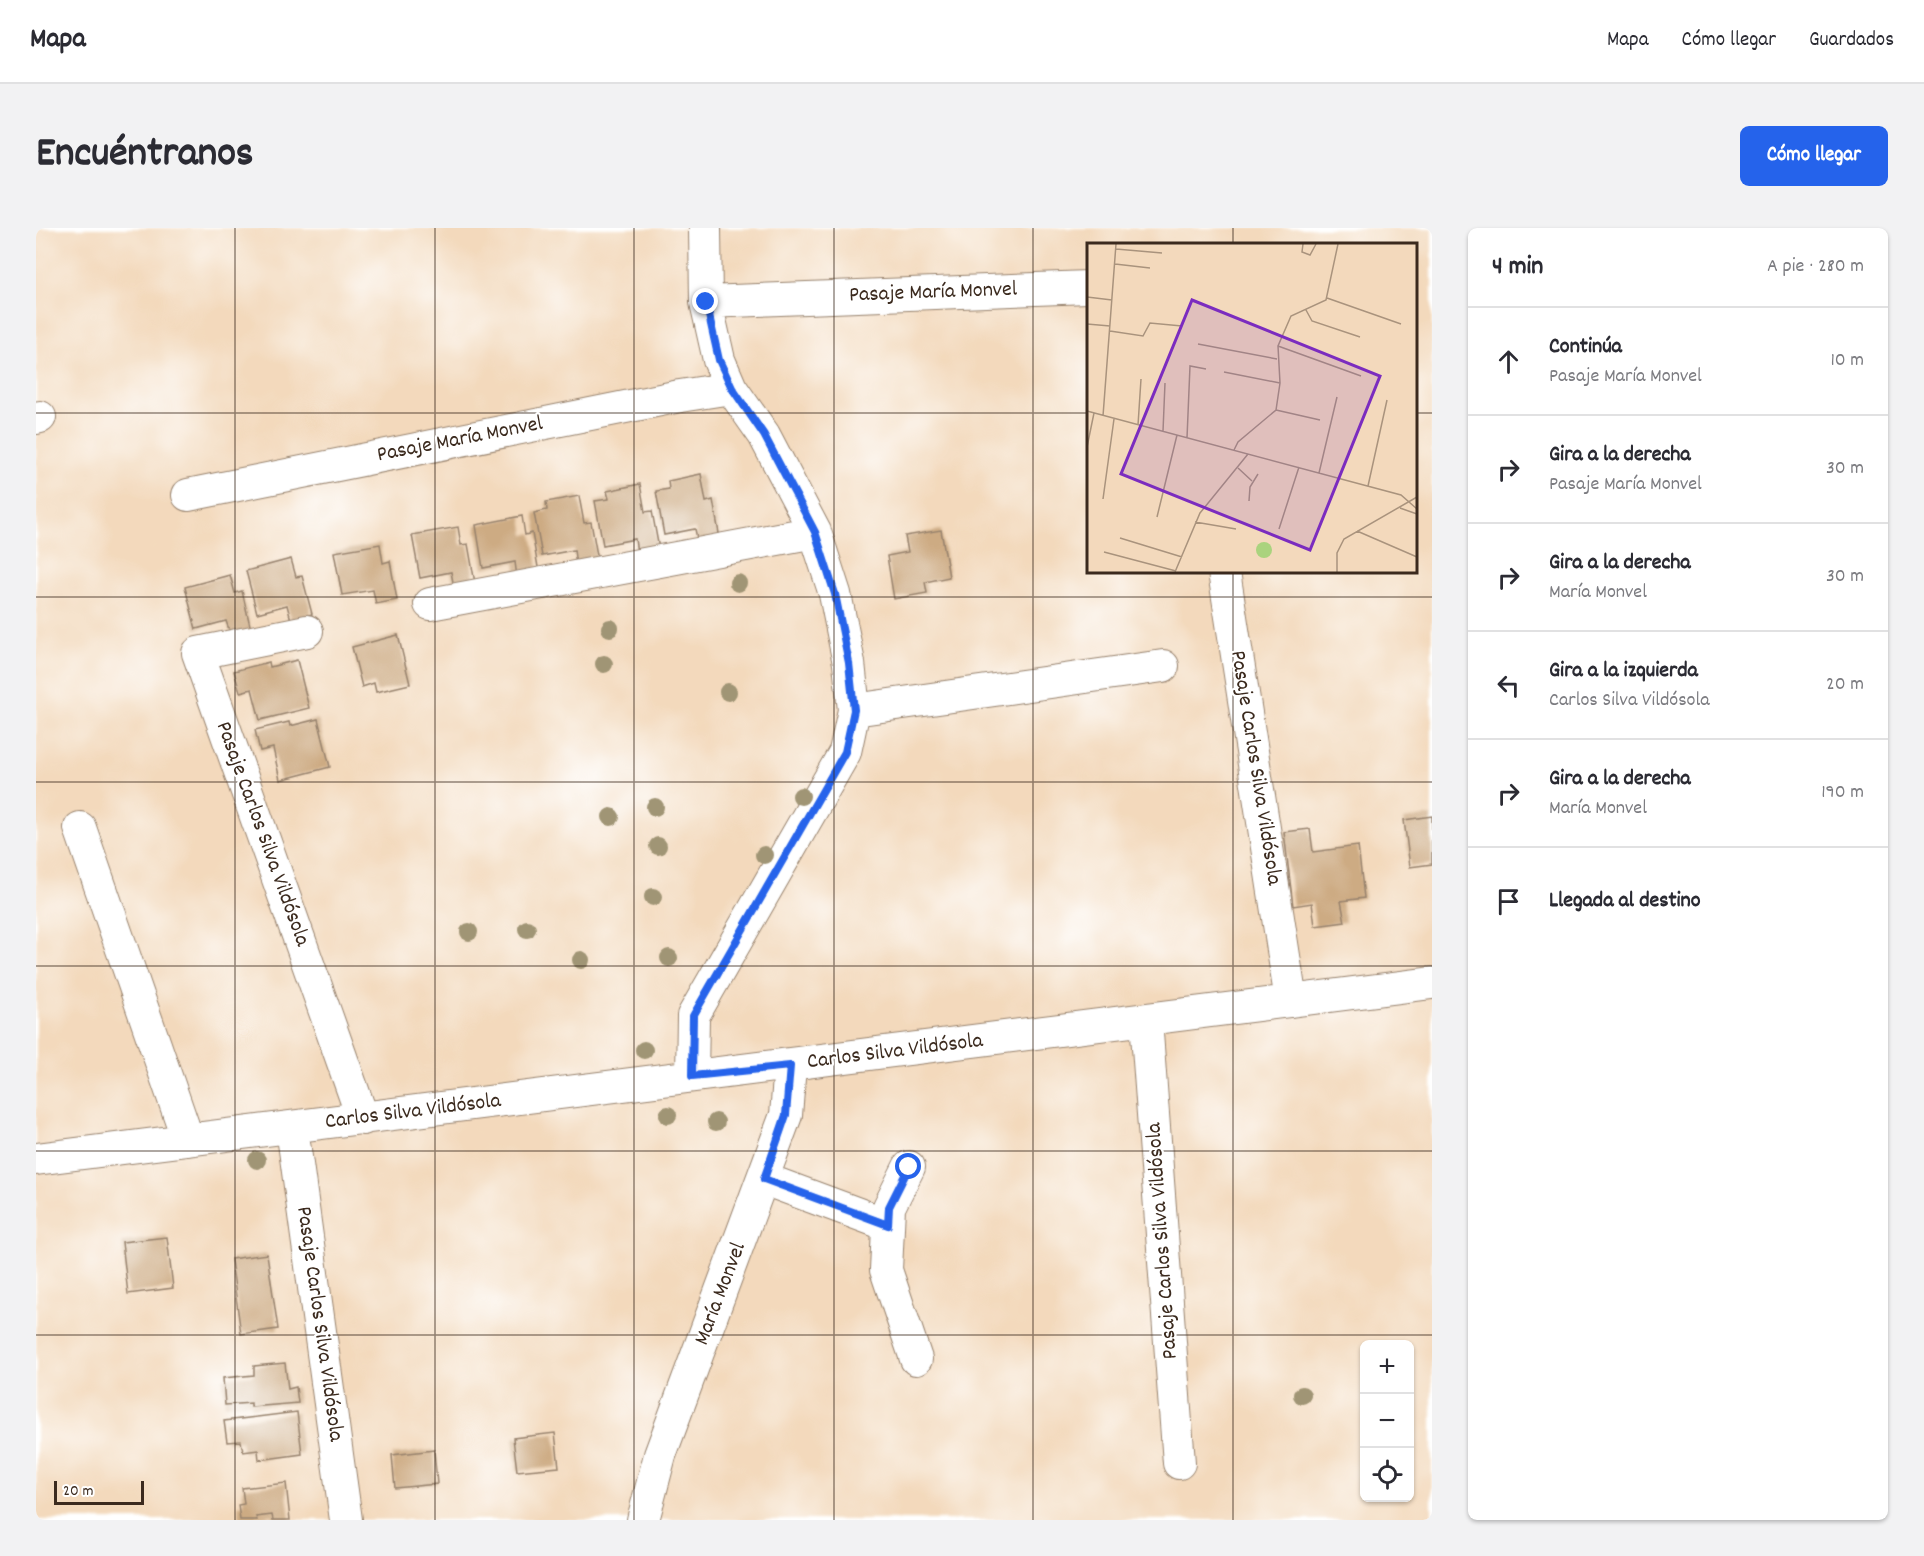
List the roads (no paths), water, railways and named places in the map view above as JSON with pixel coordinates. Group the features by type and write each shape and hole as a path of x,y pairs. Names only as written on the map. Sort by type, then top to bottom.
{"street":[{"path":"692,1076 693,1016 845,752 854,710 849,663 835,594 815,532 764,435 732,388 719,360 706,302 705,228"},
{"name":"Pasaje María Monvel","path":"706,302 1087,287"},
{"name":"Pasaje María Monvel","path":"188,495 680,396 732,388"},
{"path":"430,604 815,532"},
{"name":"Pasaje Carlos Silva Vildósola","path":"1224,573 1291,1001"},
{"name":"Pasaje Carlos Silva Vildósola","path":"307,631 198,653 363,1119"},
{"path":"854,710 1163,666"},
{"path":"80,828 188,1140"},
{"name":"Carlos Silva Vildósola","path":"36,1160 1432,983"},
{"name":"Pasaje Carlos Silva Vildósola","path":"1146,1020 1179,1463"},
{"name":"María Monvel","path":"643,1520 660,1455 786,1115 790,1066"},
{"name":"Pasaje Carlos Silva Vildósola","path":"292,1128 346,1520"},
{"path":"909,1167 889,1207 886,1270 916,1359"},
{"path":"764,1179 888,1225"}]}
